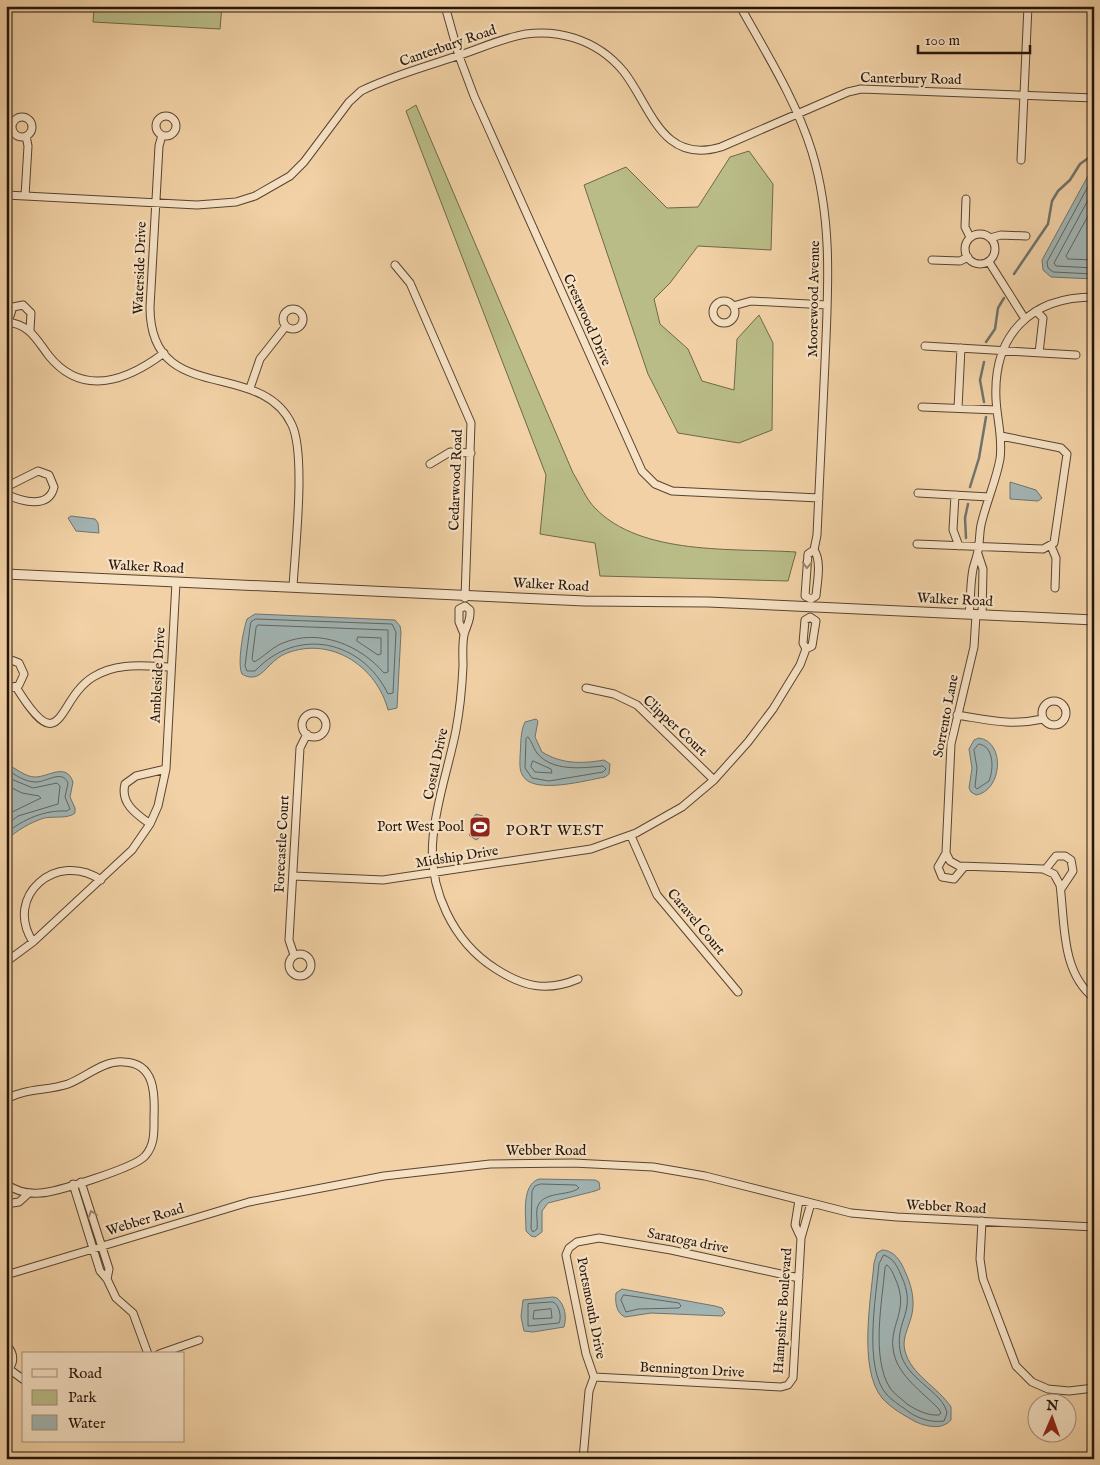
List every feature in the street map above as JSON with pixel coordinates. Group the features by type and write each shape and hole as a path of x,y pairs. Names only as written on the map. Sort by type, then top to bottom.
{"street":[{"name":"Crestwood Drive","path":"445,6 460,56 493,139 642,472 655,484 672,491 819,498"},
{"name":"Moorewood Avenue","path":"740,6 798,114 811,151 824,202 829,252 828,305 819,498 814,550 818,556 816,596 811,603 805,596 808,554 814,550"},
{"path":"1021,160 1028,6"},
{"name":"Canterbury Road","path":"6,195 217,205 236,202 264,191 290,176 304,162 349,102 361,91 505,40 529,34 554,33 582,40 608,55 624,72 663,134 675,144 690,150 701,151 720,147 848,92 867,88 1094,98"},
{"name":"Waterside Drive","path":"162,135 159,146 155,203 150,314 155,337 164,353 176,365 192,374 250,388 277,404 285,413 296,434 299,458 293,587"},
{"path":"25,196 28,146 26,136"},
{"path":"966,200 965,227 970,237"},
{"path":"979,234 990,238 994,242 995,251 989,262 977,262 968,257 965,246 970,237 979,234"},
{"path":"990,238 1001,235 1026,236"},
{"path":"932,260 960,261 968,257"},
{"path":"989,262 1025,319"},
{"name":"Cedarwood Road","path":"395,265 410,283 467,412 472,432 465,595"},
{"path":"976,615 973,568 989,497 1000,461 1001,436 997,410 996,380 1002,350 1008,338 1025,319 1036,311 1058,301 1094,297"},
{"path":"733,306 751,301 828,305"},
{"path":"30,330 31,313 23,304 13,307 7,322 30,330 60,367 87,380 117,380 131,375 164,353"},
{"path":"1036,311 1043,318 1039,352"},
{"path":"250,388 260,359 286,326"},
{"path":"925,346 1076,355"},
{"path":"958,408 960,348"},
{"path":"922,407 997,410"},
{"path":"917,544 959,546 978,550 1043,549 1051,546 1056,538 1060,487 1067,454 1061,448 1001,436"},
{"path":"430,464 450,452 471,454"},
{"path":"6,486 38,471 49,475 54,487 49,499 43,502 6,494"},
{"path":"918,493 989,497"},
{"path":"955,495 953,530 959,546"},
{"path":"1051,546 1056,558 1055,588"},
{"path":"976,615 983,569 978,550"},
{"name":"Walker Road","path":"6,574 585,601 811,603 976,615 1094,620"},
{"name":"Ambleside Drive","path":"6,962 33,942 132,850 150,824 158,806 166,769 176,582"},
{"name":"Costal Drive","path":"465,595 465,606"},
{"name":"Midship Drive","path":"810,617 811,603"},
{"name":"Costal Drive","path":"465,606 470,610 471,619 464,634 456,730 433,836 434,873 440,897 452,924 464,942 492,967 520,981 538,986 558,986 578,979"},
{"name":"Costal Drive","path":"464,634 458,618 458,609 465,606"},
{"name":"Sorrento Lane","path":"976,615 975,642 957,715 949,763 946,853 938,867 942,877 954,878 964,867 1045,870"},
{"name":"Midship Drive","path":"806,649 803,643 805,620 810,617"},
{"name":"Midship Drive","path":"293,876 374,880 434,873 591,849 631,836 669,815 714,780 764,721 793,678 806,649 812,646 816,635 816,621 810,617"},
{"path":"6,658 16,660 24,670 23,678 16,687 6,689"},
{"path":"16,687 37,718 49,722 62,718 76,693 85,684 108,670 124,666 171,667"},
{"name":"Clipper Court","path":"586,688 614,694 637,705 714,780"},
{"path":"957,715 1001,724 1022,724 1043,719"},
{"name":"Forecastle Court","path":"294,955 289,940 300,748 307,734"},
{"path":"150,824 128,805 124,798 125,784 136,776 166,769"},
{"name":"Caravel Court","path":"631,836 647,876 664,904 699,943 738,992"},
{"path":"946,853 953,864 964,867"},
{"path":"1061,889 1073,871 1071,860 1063,855 1056,856 1045,870 1056,876 1061,889 1070,964 1079,983 1094,998"},
{"path":"33,942 26,928 24,912 26,901 36,886 52,874 71,869 82,870 100,880"},
{"path":"6,1099 24,1091 68,1084 114,1062 134,1064 146,1073 155,1089 154,1136 150,1150 139,1163 44,1193 29,1193 6,1184"},
{"name":"Webber Road","path":"6,1275 213,1212 286,1194 391,1175 490,1164 573,1163 653,1167 706,1176 811,1203 872,1216 1094,1227"},
{"path":"81,1182 109,1269 107,1279"},
{"path":"73,1184 100,1271 107,1279 116,1298 133,1313 147,1352"},
{"path":"6,1204 20,1202 29,1193"},
{"name":"Hampshire Boulevard","path":"799,1200 795,1225 801,1238"},
{"name":"Hampshire Boulevard","path":"788,1385 793,1378 801,1238 811,1203"},
{"path":"982,1221 980,1259 983,1279 1016,1366 1032,1382 1048,1389 1069,1391 1094,1388"},
{"name":"Saratoga drive","path":"573,1245 599,1238 671,1250 799,1278"},
{"name":"Portsmouth Drive","path":"573,1245 566,1255 586,1354 594,1377"},
{"path":"165,1352 199,1340"},
{"path":"6,1345 14,1358 8,1370 22,1379"},
{"path":"583,1459 589,1391 594,1377"},
{"name":"Bennington Drive","path":"594,1377 781,1387 788,1385"}],"green space":[{"path":"94,6 222,6 220,29 93,22"},
{"path":"416,105 573,473 595,508 614,524 637,535 662,542 717,549 796,552 788,581 600,576 595,543 540,534 546,475 406,111"},
{"path":"749,151 773,184 771,250 698,246 670,283 654,299 660,324 688,349 702,381 734,390 737,339 759,315 773,343 772,430 739,443 678,433 648,374 584,185 626,167 667,208 698,207 730,157"}],"water":[{"path":"1089,174 1094,175 1094,279 1051,277 1043,270 1042,260"},
{"path":"1010,482 1036,490 1042,498 1038,501 1010,499"},
{"path":"71,516 95,519 98,523 99,533 76,531 68,518"},
{"path":"255,614 395,620 400,626 401,632 397,708 388,710 374,681 350,659 336,652 304,649 287,653 278,658 257,676 245,676 242,674 241,669 241,647 247,619"},
{"path":"536,719 538,721 535,737 542,752 564,761 587,762 604,760 610,764 609,774 605,777 561,785 538,785 529,782 523,776 520,769 521,734 525,722"},
{"path":"979,738 988,741 994,748 997,766 991,785 985,792 976,795 969,788 972,768 969,749 974,740"},
{"path":"6,764 31,777 57,772 66,773 73,782 70,797 75,813 69,816 44,818 24,827 6,840"},
{"name":"Port West Pool","path":"476,814 483,816 485,827 481,836 476,840 469,835 475,826 472,819"},
{"path":"539,1179 595,1180 599,1182 600,1189 548,1203 542,1211 542,1232 535,1237 526,1231 525,1209 529,1187"},
{"path":"882,1250 888,1251 896,1257 908,1279 912,1292 913,1306 904,1339 904,1347 913,1367 951,1407 951,1420 943,1425 935,1427 925,1425 907,1417 882,1398 875,1385 870,1369 868,1333 874,1263 877,1253"},
{"path":"622,1289 715,1306 722,1308 725,1313 722,1316 651,1313 625,1317 618,1310 616,1303 616,1293"},
{"path":"553,1297 560,1301 564,1308 564,1327 533,1332 524,1331 521,1317 523,1300"}],"waterway":[{"path":"1014,274 1048,224 1052,201 1058,191 1070,180 1080,164 1094,154"},
{"path":"986,342 995,329 998,308 1004,298"},
{"path":"984,362 980,380 984,402"},
{"path":"970,487 979,458 986,417"},
{"path":"966,538 965,518 968,504"},
{"path":"6,1452 12,1459"}],"place":[{"name":"Port West Pool","path":"480,827"}],"district":[{"name":"PORT WEST","path":"555,830"}]}
